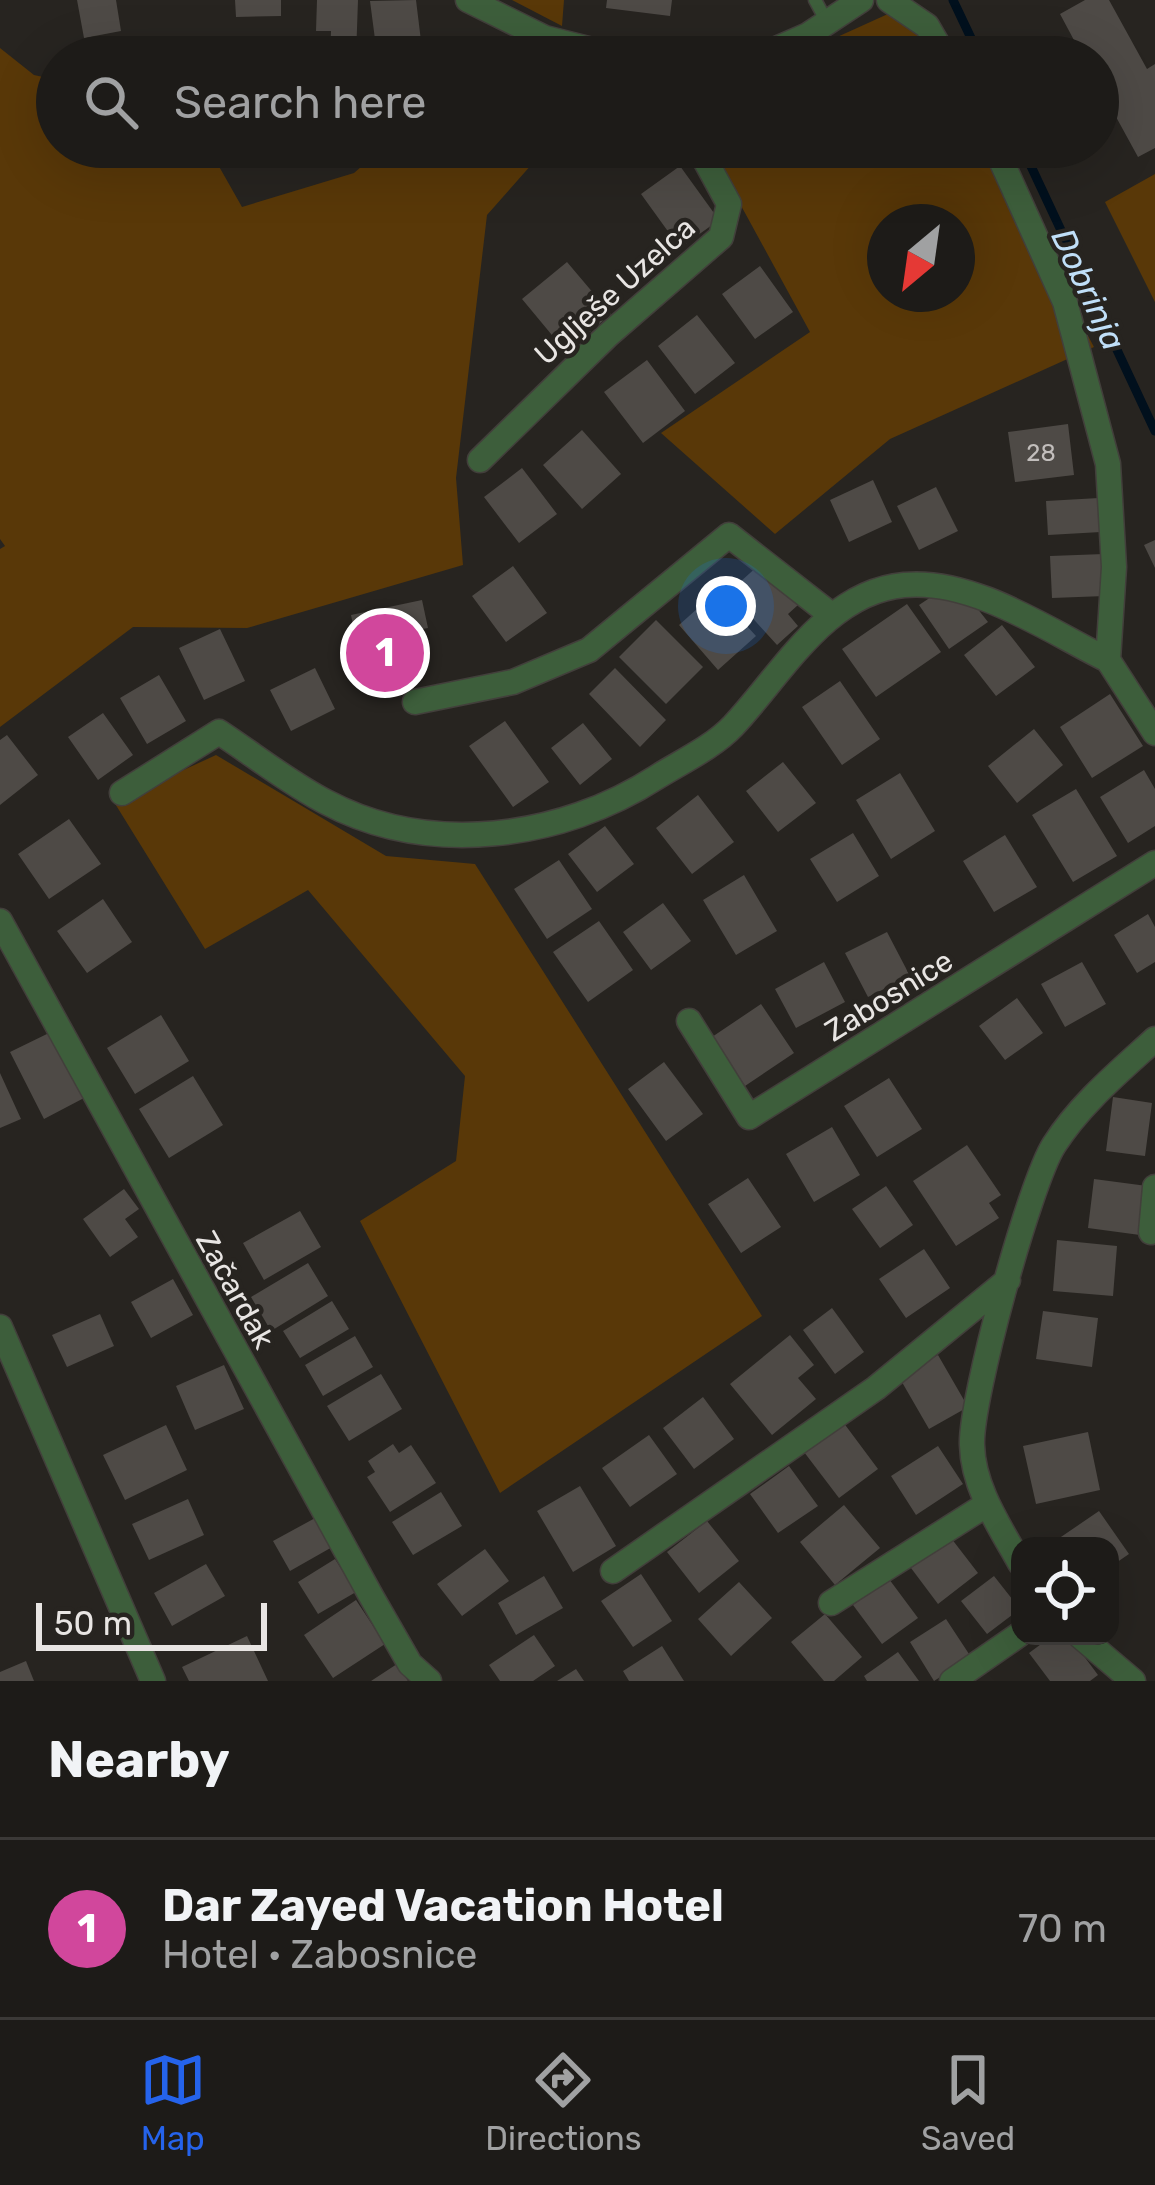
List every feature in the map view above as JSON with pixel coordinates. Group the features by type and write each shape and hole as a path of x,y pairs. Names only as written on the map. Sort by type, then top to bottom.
{"street":[{"path":"469,0 541,36"},
{"path":"787,36 821,11 861,0"},
{"path":"889,0 927,26 932,36"},
{"name":"Uglješe Uzelca","path":"480,460 608,335 722,237 729,204 709,168"},
{"path":"1004,168 1065,302 1108,464 1114,567 1108,660"},
{"path":"415,702 513,682 589,650 729,536 830,614"},
{"path":"122,793 219,732 327,803 386,825 451,837 542,827 619,802 728,732 830,614 901,585 938,585 1108,660 1155,733"},
{"name":"Zabosnice","path":"689,1021 749,1117 1155,863"},
{"name":"Začardak","path":"0,921 380,1613 410,1664 429,1681"},
{"path":"1011,1547 986,1504 972,1446 1008,1280 1052,1147 1104,1085 1155,1039"},
{"path":"1151,1232 1155,1187"},
{"path":"613,1570 876,1388 1008,1280"},
{"path":"0,1327 153,1681"},
{"path":"831,1604 986,1504"},
{"path":"952,1681 1011,1640"},
{"path":"1091,1645 1133,1681"}],"shaded area":[{"path":"512,0 564,0 562,26"},
{"path":"910,4 927,36 839,36"},
{"path":"0,48 36,75 36,168 220,168 242,207 360,168 528,168 487,215 456,478 463,565 247,628 133,627 0,727 0,549 5,546 0,539"},
{"path":"720,168 997,168 1094,347 890,439 775,534 661,433 810,332"},
{"path":"1155,174 1155,302 1105,202"},
{"path":"216,755 386,856 475,864 762,1316 500,1493 360,1221 456,1161 465,1076 308,890 205,949 114,802"}],"building":[{"path":"77,0 116,0 121,31 84,36"},
{"path":"235,0 281,0 281,16 236,17"},
{"path":"317,0 358,0 357,36 316,31"},
{"path":"416,0 420,36 375,36 370,1"},
{"path":"607,0 672,0 670,16 606,8"},
{"path":"1085,0 1109,0 1147,69 1155,64 1155,148 1138,157 1119,122 1119,36 1072,36 1060,14"},
{"path":"681,168 719,220 680,248 641,194"},
{"path":"567,262 611,314 566,352 522,299"},
{"path":"760,266 793,312 755,339 722,294"},
{"path":"697,315 735,363 695,394 658,346"},
{"path":"647,360 685,411 643,443 604,392"},
{"path":"1068,424 1074,475 1015,482 1008,432"},
{"path":"582,430 621,474 582,509 543,465"},
{"path":"522,468 557,514 519,543 484,497"},
{"path":"873,480 892,522 849,542 830,500"},
{"path":"936,487 958,531 919,550 897,506"},
{"path":"1099,498 1101,532 1048,535 1046,501"},
{"path":"1155,540 1155,568 1144,545"},
{"path":"1104,554 1105,596 1052,598 1050,556"},
{"path":"760,564 798,605 788,614 798,626 777,645 729,592"},
{"path":"513,566 547,613 506,642 472,596"},
{"path":"716,592 756,636 718,670 679,625"},
{"path":"934,595 977,608 988,622 949,649 919,605"},
{"path":"422,600 428,628 417,630 424,666 364,678 351,615"},
{"path":"907,604 941,652 876,697 842,649"},
{"path":"656,620 703,667 666,704 619,657"},
{"path":"1002,625 1035,667 996,696 964,655"},
{"path":"220,629 245,681 204,700 179,648"},
{"path":"315,668 335,709 291,731 270,690"},
{"path":"615,668 666,720 640,747 589,694"},
{"path":"159,675 186,721 147,744 120,698"},
{"path":"840,681 880,739 842,765 802,707"},
{"path":"1110,694 1143,746 1092,778 1060,727"},
{"path":"103,713 133,755 98,780 68,737"},
{"path":"505,721 549,782 513,807 469,746"},
{"path":"583,723 612,759 580,785 551,748"},
{"path":"1034,729 1063,765 1017,803 988,766"},
{"path":"7,735 38,775 0,805 0,740"},
{"path":"783,762 816,803 778,832 746,791"},
{"path":"1144,770 1155,789 1155,826 1128,843 1100,797"},
{"path":"900,773 935,831 891,859 856,800"},
{"path":"1076,789 1117,856 1073,882 1032,815"},
{"path":"698,795 734,842 692,874 656,828"},
{"path":"69,819 101,864 49,899 18,854"},
{"path":"605,826 634,864 597,892 568,854"},
{"path":"853,833 879,876 837,902 810,859"},
{"path":"1005,835 1037,887 994,912 963,861"},
{"path":"559,860 592,909 547,939 514,889"},
{"path":"744,875 777,931 736,955 703,900"},
{"path":"103,899 132,942 87,973 57,931"},
{"path":"663,903 691,941 651,970 623,932"},
{"path":"1148,914 1155,927 1155,962 1137,973 1114,935"},
{"path":"599,921 633,970 588,1002 553,952"},
{"path":"887,932 910,976 868,997 845,953"},
{"path":"824,962 845,1002 796,1028 775,989"},
{"path":"1082,962 1106,1004 1065,1027 1041,984"},
{"path":"1017,998 1043,1033 1005,1060 979,1026"},
{"path":"761,1004 794,1053 745,1086 712,1037"},
{"path":"161,1015 189,1061 135,1094 107,1048"},
{"path":"51,1032 84,1098 44,1119 10,1052"},
{"path":"664,1062 703,1114 666,1141 628,1089"},
{"path":"0,1073 21,1119 0,1128"},
{"path":"193,1076 223,1125 169,1158 139,1109"},
{"path":"889,1078 922,1129 877,1157 844,1106"},
{"path":"1113,1097 1152,1103 1145,1156 1106,1151"},
{"path":"832,1127 860,1175 814,1202 786,1154"},
{"path":"967,1145 1001,1195 989,1203 999,1218 956,1246 913,1181"},
{"path":"748,1178 781,1227 741,1253 708,1204"},
{"path":"1094,1179 1147,1186 1140,1235 1088,1228"},
{"path":"886,1186 913,1225 880,1248 852,1209"},
{"path":"124,1189 139,1209 125,1219 138,1237 110,1257 83,1219"},
{"path":"300,1211 321,1247 264,1280 243,1243"},
{"path":"1057,1240 1117,1246 1113,1296 1053,1291"},
{"path":"924,1249 950,1288 906,1318 879,1279"},
{"path":"308,1263 328,1296 271,1331 251,1297"},
{"path":"173,1279 193,1315 151,1338 131,1302"},
{"path":"332,1301 349,1329 300,1358 283,1331"},
{"path":"832,1308 864,1352 835,1374 803,1330"},
{"path":"1043,1311 1098,1318 1092,1367 1036,1359"},
{"path":"100,1314 114,1346 67,1367 52,1335"},
{"path":"790,1335 814,1365 798,1378 816,1399 772,1435 730,1384"},
{"path":"355,1336 373,1367 323,1396 305,1365"},
{"path":"938,1355 968,1407 929,1429 899,1377"},
{"path":"224,1365 244,1409 195,1430 176,1386"},
{"path":"381,1374 402,1409 349,1441 327,1406"},
{"path":"703,1397 734,1439 694,1469 663,1428"},
{"path":"843,1422 878,1469 839,1498 804,1452"},
{"path":"166,1425 187,1470 125,1500 103,1455"},
{"path":"1088,1432 1100,1490 1036,1504 1023,1446"},
{"path":"649,1435 677,1474 630,1507 602,1468"},
{"path":"393,1444 399,1453 411,1445 436,1483 390,1512 367,1477 375,1472 368,1461"},
{"path":"938,1446 963,1484 916,1515 891,1476"},
{"path":"789,1466 818,1506 778,1533 750,1494"},
{"path":"580,1486 616,1546 573,1572 537,1511"},
{"path":"441,1492 462,1526 413,1555 392,1522"},
{"path":"188,1499 204,1535 149,1560 132,1524"},
{"path":"844,1505 880,1548 835,1585 800,1542"},
{"path":"1099,1511 1117,1537 1061,1537"},
{"path":"317,1517 334,1546 290,1571 273,1541"},
{"path":"707,1521 739,1561 699,1593 667,1552"},
{"path":"951,1538 978,1573 938,1604 911,1568"},
{"path":"1119,1540 1129,1554 1119,1561"},
{"path":"485,1549 509,1581 462,1616 437,1584"},
{"path":"335,1559 356,1592 318,1614 298,1582"},
{"path":"206,1564 225,1596 172,1626 154,1593"},
{"path":"641,1574 672,1621 633,1647 601,1601"},
{"path":"544,1576 563,1608 516,1635 498,1603"},
{"path":"994,1576 1011,1598 1011,1616 987,1634 961,1601"},
{"path":"889,1579 918,1618 882,1644 853,1605"},
{"path":"739,1582 772,1618 731,1656 698,1619"},
{"path":"356,1600 385,1644 333,1678 304,1635"},
{"path":"825,1614 862,1657 834,1681 824,1681 791,1642"},
{"path":"946,1619 971,1657 934,1681 910,1642"},
{"path":"534,1635 555,1666 533,1681 500,1681 489,1665"},
{"path":"247,1636 268,1681 189,1681 182,1667"},
{"path":"1040,1645 1076,1645 1098,1675 1090,1681 1050,1681 1029,1653"},
{"path":"662,1646 684,1681 629,1681 623,1671"},
{"path":"898,1652 919,1681 867,1681 864,1676"},
{"path":"26,1661 34,1681 0,1681 0,1672"},
{"path":"397,1664 408,1681 371,1681"},
{"path":"576,1669 584,1681 557,1681"}],"waterway":[{"name":"Dobrinja","path":"953,0 970,36"},
{"name":"Dobrinja","path":"1032,168 1155,431"}],"place":[{"name":"Dar Zayed Vacation Hotel","path":"385,653"}]}
